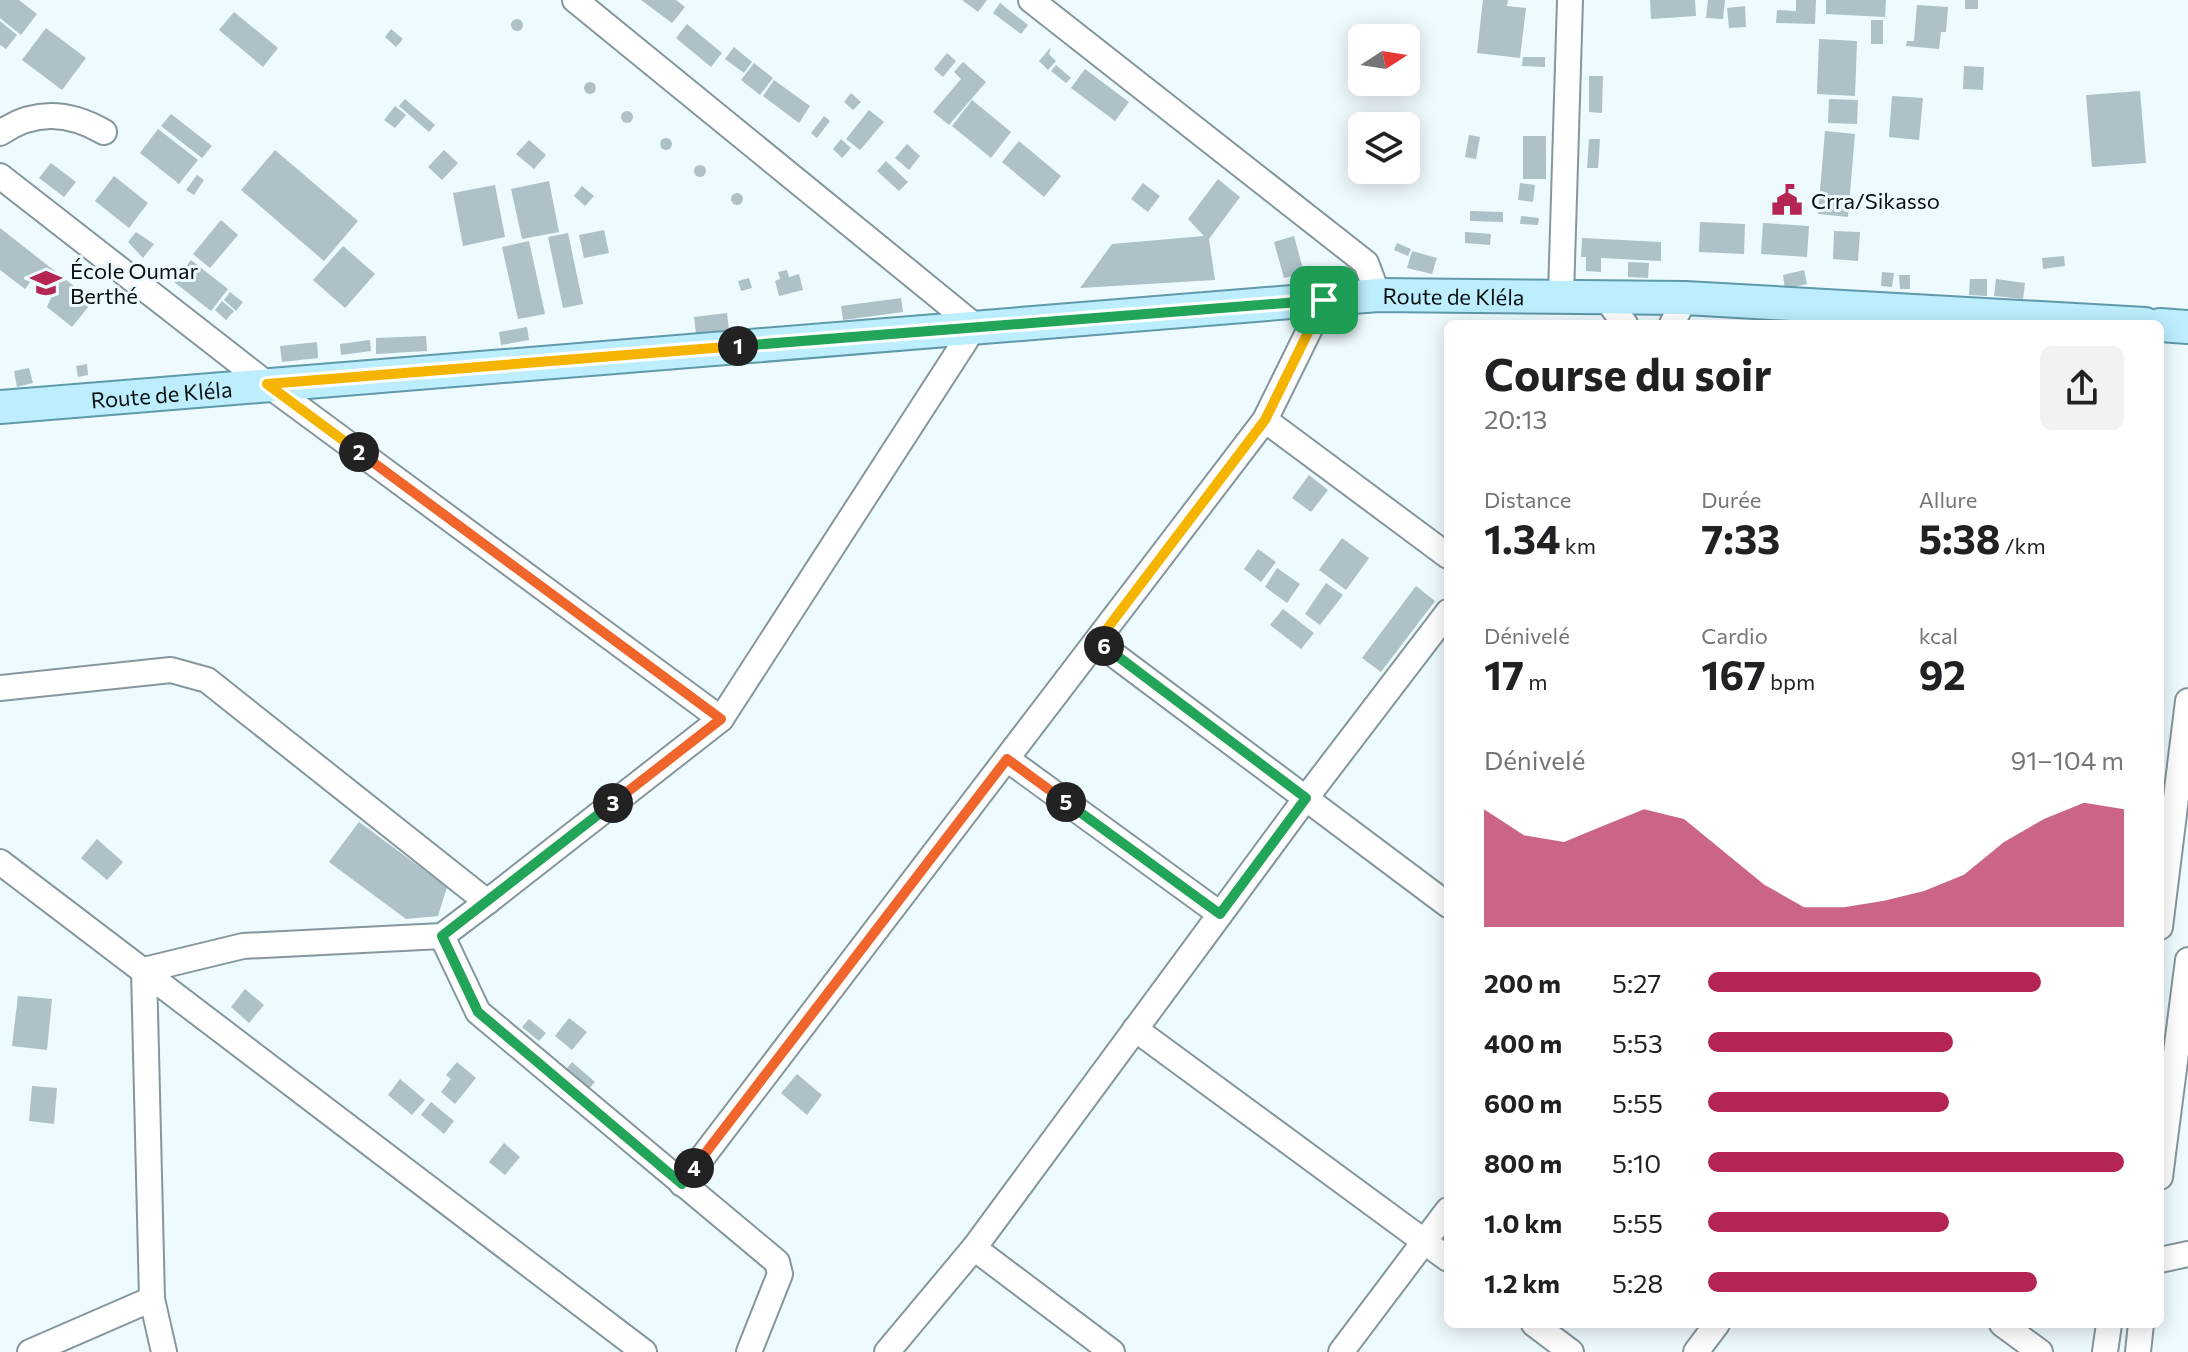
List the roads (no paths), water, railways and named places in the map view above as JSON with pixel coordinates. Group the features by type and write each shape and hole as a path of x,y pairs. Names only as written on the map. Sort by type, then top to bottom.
{"main road":[{"name":"Route de Kléla","path":"0,407 1378,295 1604,296 1678,311 2025,320"},
{"path":"2164,325 2188,327"}],"street":[{"path":"144,970 243,946 442,936 487,902 721,719 975,326 575,0"},
{"path":"1031,0 1366,263 1378,295"},
{"path":"1561,295 1570,0"},
{"path":"0,133 24,120 60,116 77,117 104,132"},
{"path":"0,176 267,384 721,719"},
{"path":"1604,296 1622,320"},
{"path":"682,1184 1265,420 1324,300"},
{"path":"1265,420 1444,553"},
{"path":"887,1352 974,1248 1306,798 1444,617"},
{"path":"1097,642 1444,902"},
{"path":"0,688 171,670 207,680 487,902"},
{"path":"2164,895 2188,701"},
{"path":"2164,754 2180,766"},
{"path":"1007,759 1220,914"},
{"path":"0,862 644,1352"},
{"path":"442,936 478,1012 777,1262 780,1274 749,1352"},
{"path":"2164,1122 2167,1080 2188,960"},
{"path":"144,970 152,1299 164,1352"},
{"path":"1135,1029 1444,1256"},
{"path":"1341,1352 1444,1215"},
{"path":"974,1248 1112,1352"},
{"path":"2164,1259 2188,1254"},
{"path":"30,1352 152,1299"},
{"path":"1539,1328 1571,1352"},
{"path":"1696,1352 1714,1328"},
{"path":"2007,1328 2040,1352"},
{"path":"2105,1352 2108,1328"},
{"path":"2138,1352 2141,1328"}],"place":[{"name":"Crra/Sikasso","path":"1787,200"},
{"name":"École Oumar Berthé","path":"46,283"}]}
